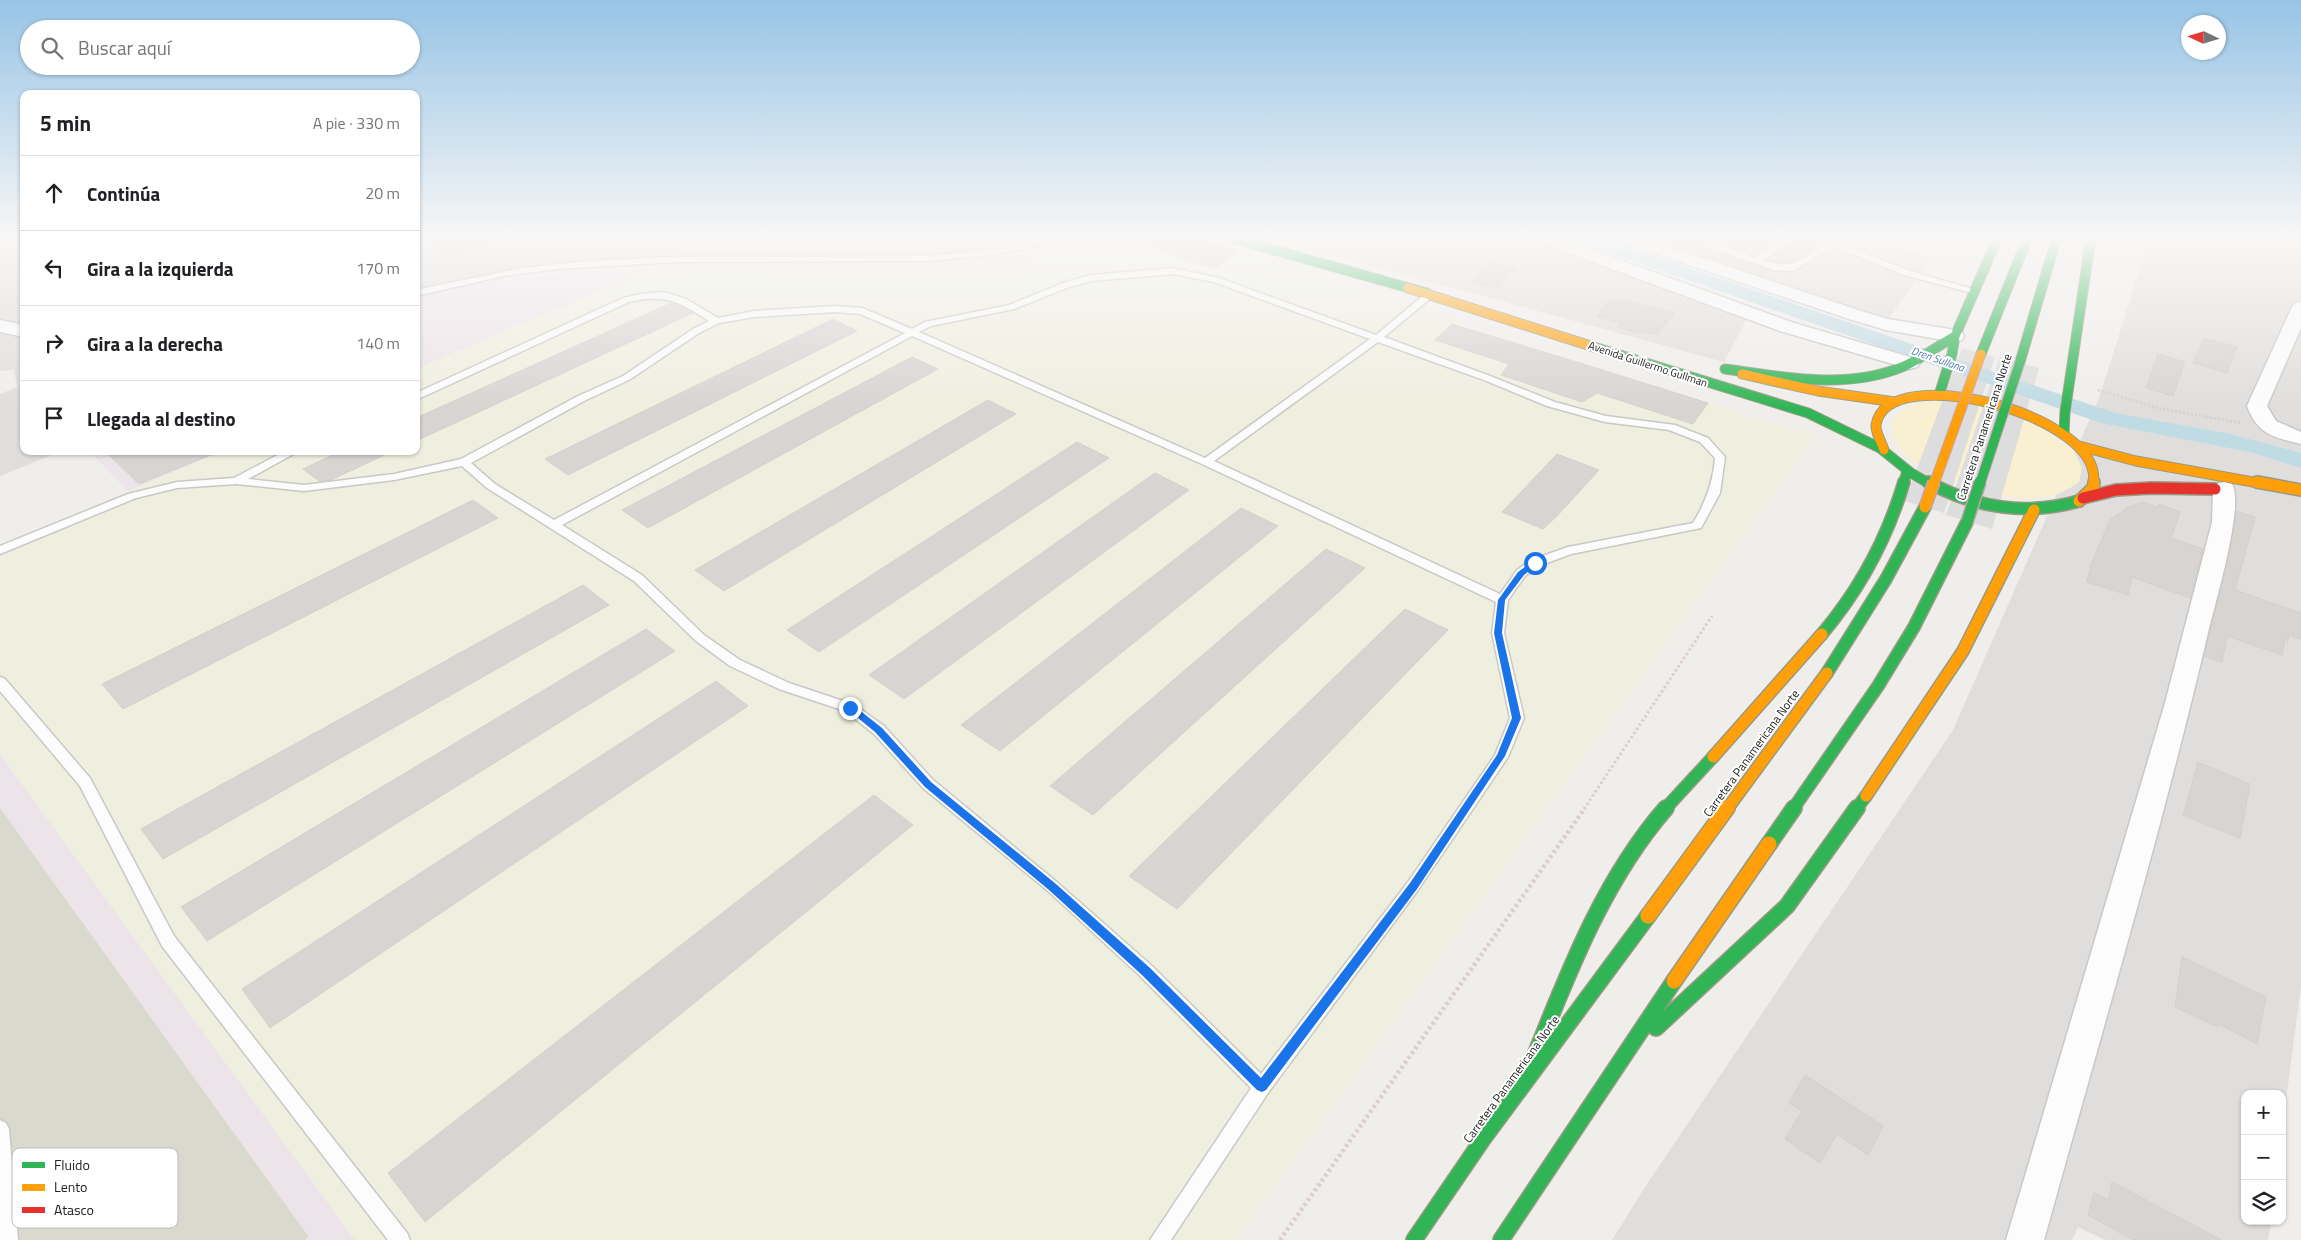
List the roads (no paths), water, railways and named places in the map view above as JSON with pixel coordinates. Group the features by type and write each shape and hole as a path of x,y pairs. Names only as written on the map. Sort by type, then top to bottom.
{"main road":[{"name":"Avenida Guillermo Gullman","path":"1429,295 1723,388 1794,408 1830,423 1884,450"},
{"name":"Avenida Guillermo Gullman","path":"1435,295 1620,342"},
{"path":"1939,395 1954,345 1974,295"},
{"name":"Carretera Panamericana Norte","path":"1414,1240 1483,1139 1843,650 1887,580 1926,507 1981,354 2005,295"},
{"name":"Carretera Panamericana Norte","path":"1501,1240 1618,1063 1878,686 1914,627 1943,573 1967,522 2020,362 2040,295"},
{"path":"2064,434 2065,412 2083,295"},
{"path":"1913,361 1930,352 1954,345"},
{"name":"Avenida Guillermo Gullman","path":"1895,402 1842,397 1801,389 1720,368 1791,378 1837,379 1867,376 1895,370 1913,361"},
{"path":"2083,498 2093,488 2096,475 2091,461 2079,446 2064,434 2032,416 2014,409 1976,399 1939,395 1922,396 1895,402 1882,410 1875,422 1875,435 1884,450 1908,471 1928,484 1962,497 2008,508 2034,510 2062,506 2083,498 2125,490 2298,490"},
{"path":"2079,446 2136,461 2298,490"},
{"path":"1528,1078 1548,1019 1570,965 1606,896 1635,849 1662,813 1834,621 1866,571 1884,536 1900,502 1908,471"},
{"path":"1618,1063 1787,906 1870,791 1963,651 2034,510"}],"street":[{"path":"1700,295 1787,327 1913,361"},
{"path":"1799,295 1855,315 1954,345"},
{"path":"2301,307 2257,406 2260,416 2269,428 2301,438"},
{"path":"0,326 20,330"},
{"path":"2025,1240 2178,704 2223,522 2224,489"}],"lane":[{"path":"420,395 626,300 643,295"},
{"path":"668,295 676,297 716,321"},
{"path":"554,525 928,324 1011,307 1041,295"},
{"path":"1160,1240 1262,1086 1413,886 1501,756 1517,718 1498,633 1502,600 1521,573 1535,563 1568,551 1697,526 1713,501 1720,475 1720,457 1704,440 1672,427 1605,419 1551,404 1487,378 1257,295"},
{"path":"1206,462 1377,338 1429,295"},
{"path":"0,550 132,496 177,485 236,481 304,488 394,477 464,462 582,398 626,378 696,331 716,321 736,316 768,313 851,310 862,311 1206,462 1502,600"},
{"path":"236,481 286,455"},
{"path":"464,462 492,486 638,578 700,638 735,663 784,686 850,708 879,730 928,784 1053,887 1146,972 1262,1086"},
{"path":"0,682 85,782 168,941 400,1240"},
{"path":"0,1129 8,1240"}],"waterway":[{"name":"Dren Sullana","path":"1750,295 2109,418 2255,446 2301,461"}]}
